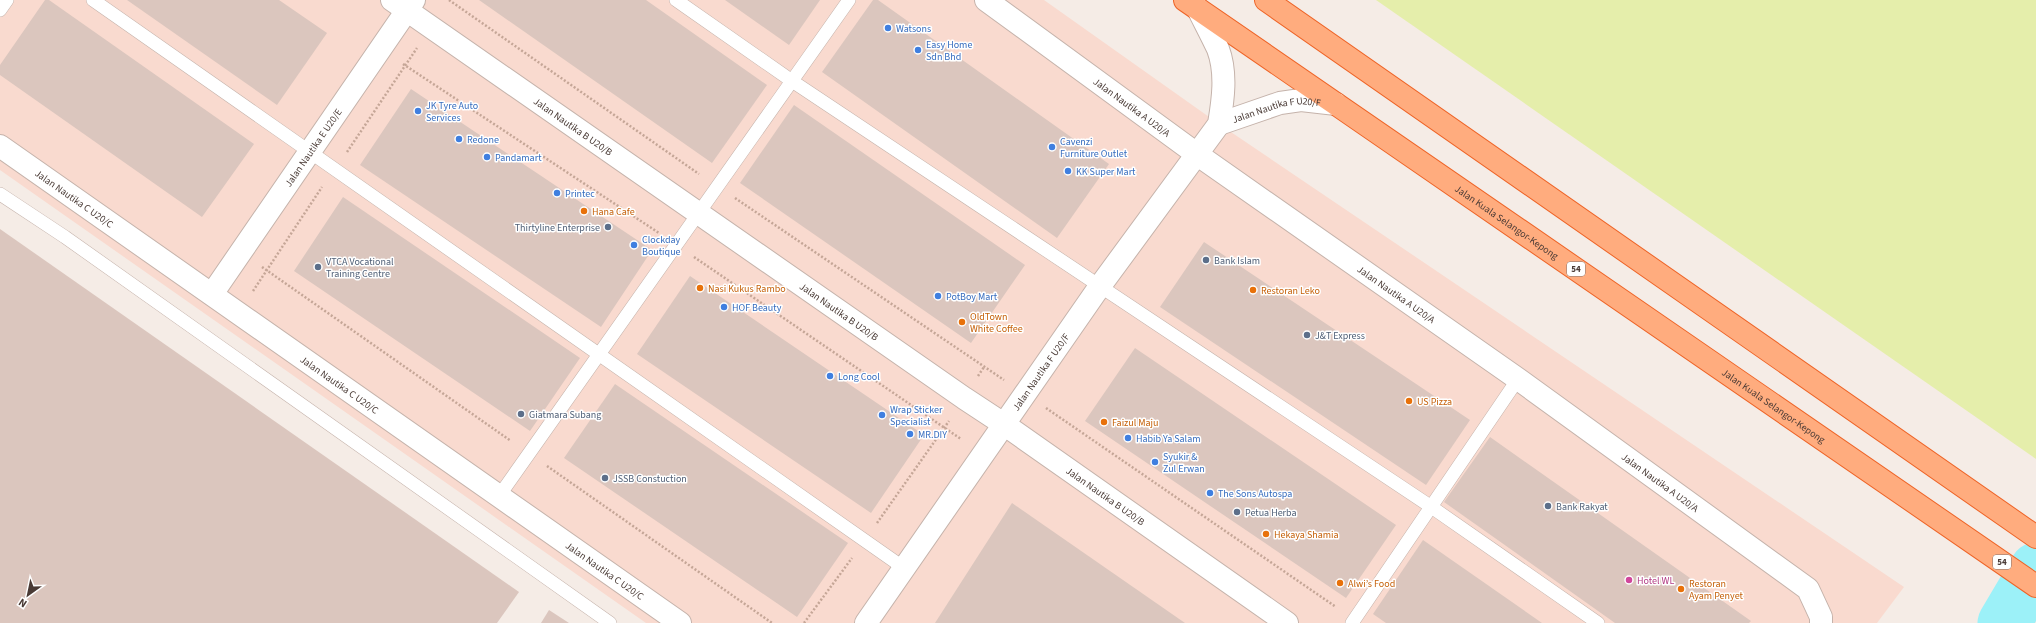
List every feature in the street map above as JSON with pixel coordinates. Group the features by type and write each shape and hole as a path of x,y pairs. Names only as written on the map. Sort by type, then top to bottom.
{"highway":[{"path":"1266,0 2036,537"},
{"name":"Jalan Kuala Selangor-Kepong","path":"1192,5 2036,586"}],"street":[{"name":"Jalan Nautika A U20/A","path":"986,0 1198,155 1518,379 1808,589 1821,617 1821,623"},
{"name":"Jalan Nautika E U20/E","path":"212,294 242,253 310,152 404,3"},
{"name":"Jalan Nautika B U20/B","path":"404,3 699,214 1005,425 1287,623"},
{"name":"Jalan Nautika F U20/F","path":"866,623 1005,425 1100,286 1198,155 1219,124 1224,96 1218,50 1192,5"},
{"name":"Jalan Nautika F U20/F","path":"1219,124 1280,103 1301,100 1336,104"},
{"name":"Jalan Nautika C U20/C","path":"0,146 680,623"}],"lane":[{"path":"0,10 7,0"},
{"path":"93,0 904,568"},
{"path":"676,0 792,81 1430,506 1598,623"},
{"path":"499,496 849,0"},
{"path":"0,194 65,237 610,623"},
{"path":"1353,621 1518,379"}],"path":[{"path":"449,0 717,187 1026,394 1353,621"},
{"path":"242,253 772,623"},
{"path":"804,623 865,541 984,367"}],"shaded area":[{"path":"0,0 1044,0 1219,124 1904,587 1877,623 646,623 0,170"}],"green space":[{"path":"1376,0 2036,0 2036,459"}],"building":[{"path":"45,0 49,0 254,144 202,217 0,75 0,65"},
{"path":"127,0 279,0 327,33 277,105"},
{"path":"479,0 646,0 767,85 712,163"},
{"path":"725,0 820,0 789,45"},
{"path":"873,0 878,0 1109,164 1057,238 822,72"},
{"path":"411,89 652,250 601,327 360,165"},
{"path":"794,105 1025,265 971,343 740,183"},
{"path":"343,197 580,358 530,431 294,271"},
{"path":"0,229 519,592 497,623 0,623"},
{"path":"1204,242 1470,420 1426,485 1160,307"},
{"path":"690,276 924,435 871,513 637,354"},
{"path":"1135,348 1396,525 1346,598 1085,421"},
{"path":"615,384 848,543 797,617 564,458"},
{"path":"1490,437 1751,621 1749,623 1615,623 1444,502"},
{"path":"1012,503 1185,623 935,623"},
{"path":"1423,540 1542,623 1386,623 1373,614"},
{"path":"549,610 569,623 541,623"}],"waterway":[{"path":"2004,623 2036,569"}],"place":[{"name":"Watsons","path":"888,28"},
{"name":"Easy Home Sdn Bhd","path":"918,50"},
{"name":"JK Tyre Auto Services","path":"418,111"},
{"name":"Redone","path":"459,139"},
{"name":"Cavenzi Furniture Outlet","path":"1052,147"},
{"name":"Pandamart","path":"487,157"},
{"name":"KK Super Mart","path":"1068,171"},
{"name":"Printec","path":"557,193"},
{"name":"Hana Cafe","path":"584,211"},
{"name":"Thirtyline Enterprise","path":"608,227"},
{"name":"Clockday Boutique","path":"634,245"},
{"name":"Bank Islam","path":"1206,260"},
{"name":"VTCA Vocational Training Centre","path":"318,267"},
{"name":"Nasi Kukus Rambo","path":"700,288"},
{"name":"Restoran Leko","path":"1253,290"},
{"name":"PotBoy Mart","path":"938,296"},
{"name":"HOF Beauty","path":"724,307"},
{"name":"OldTown White Coffee","path":"962,322"},
{"name":"J&T Express","path":"1307,335"},
{"name":"Long Cool","path":"830,376"},
{"name":"US Pizza","path":"1409,401"},
{"name":"Giatmara Subang","path":"521,414"},
{"name":"Wrap Sticker Specialist","path":"882,415"},
{"name":"Faizul Maju","path":"1104,422"},
{"name":"MR.DIY","path":"910,434"},
{"name":"Habib Ya Salam","path":"1128,438"},
{"name":"Syukir & Zul Erwan","path":"1155,462"},
{"name":"JSSB Constuction","path":"605,478"},
{"name":"The Sons Autospa","path":"1210,493"},
{"name":"Bank Rakyat","path":"1548,506"},
{"name":"Petua Herba","path":"1237,512"},
{"name":"Hekaya Shamia","path":"1266,534"},
{"name":"Hotel WL","path":"1629,580"},
{"name":"Alwi’s Food","path":"1340,583"},
{"name":"Restoran Ayam Penyet","path":"1681,589"}]}
